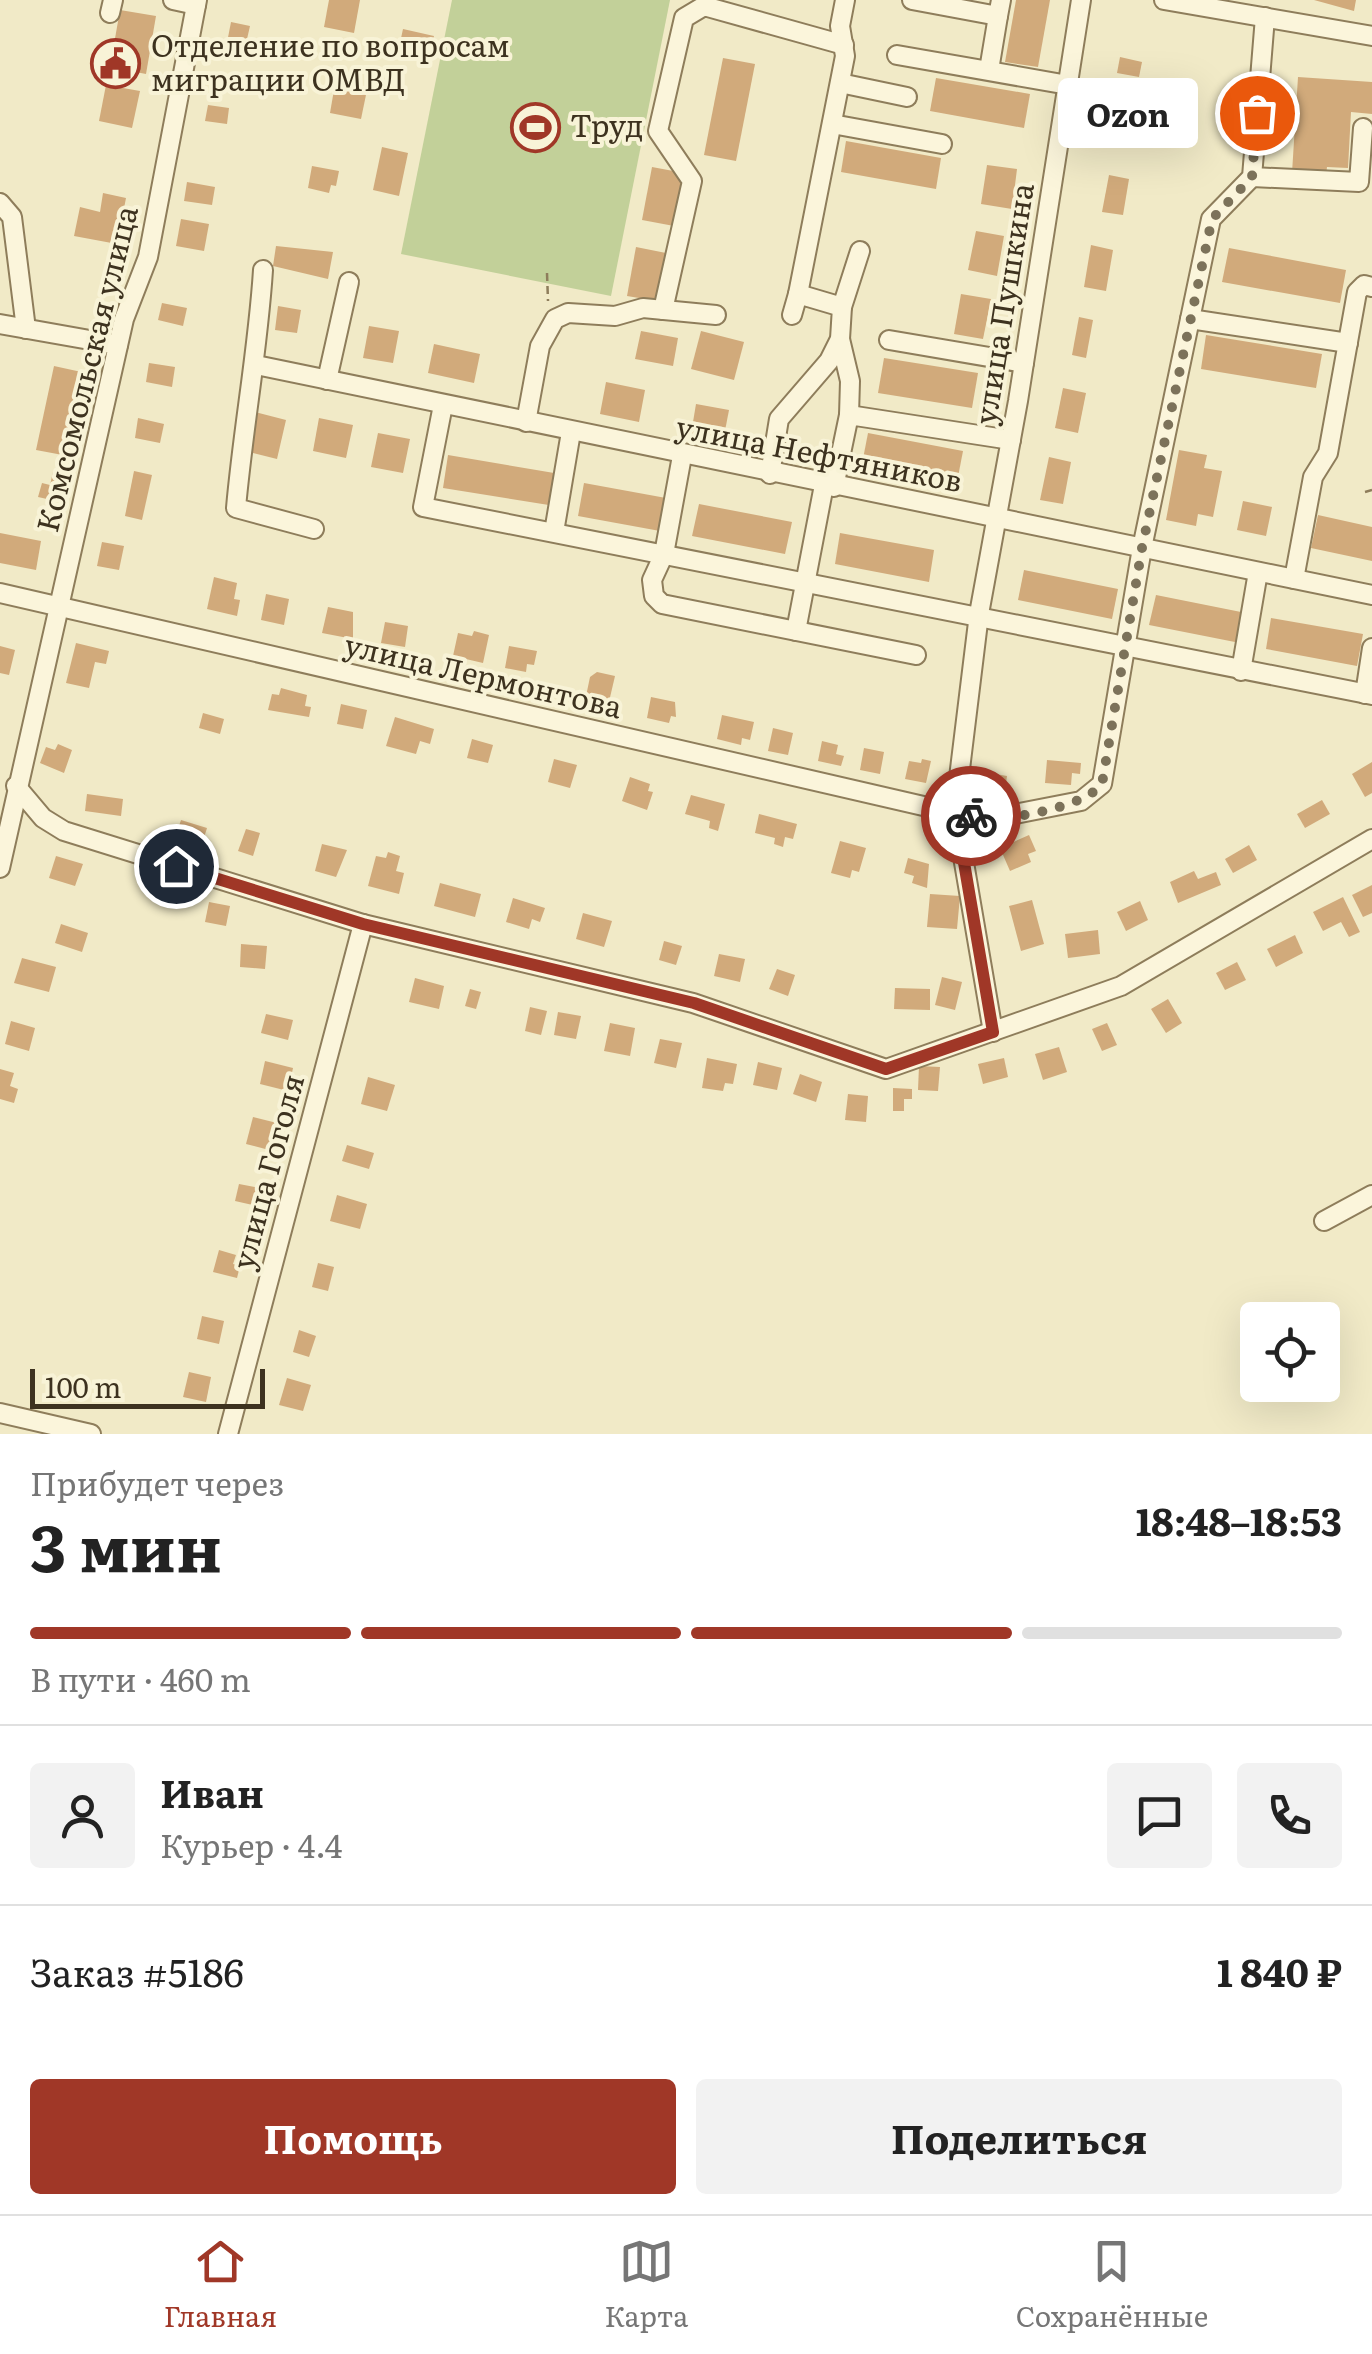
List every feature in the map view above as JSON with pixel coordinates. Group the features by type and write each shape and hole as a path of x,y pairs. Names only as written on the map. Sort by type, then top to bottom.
{"street":[{"path":"173,0 197,3"},
{"path":"792,315 840,83 844,44 840,26 845,0"},
{"path":"912,0 1000,8 989,70"},
{"name":"улица Пушкина","path":"993,1032 955,810 979,614 1024,363 1081,0"},
{"path":"1164,0 1372,36"},
{"name":"Комсомольская улица","path":"0,868 118,345 148,257 197,3"},
{"path":"663,310 692,181 658,131 684,18 704,6 844,44"},
{"path":"1124,647 1212,219 1252,177 1265,18"},
{"path":"897,54 1068,85"},
{"path":"840,83 907,96"},
{"path":"832,124 942,144"},
{"path":"1252,177 1359,182 1364,128"},
{"path":"0,203 12,217 26,329"},
{"path":"796,631 805,581 849,415 850,382 840,339 842,307 860,250"},
{"path":"264,270 256,366 242,437 236,508 314,529"},
{"path":"327,380 349,282"},
{"path":"1294,579 1319,502 1312,477 1328,452 1358,292 1364,285 1372,287"},
{"path":"798,294 842,307"},
{"path":"526,422 546,330 568,313 615,316 625,310 663,310 716,315"},
{"path":"1190,319 1348,343"},
{"path":"0,324 118,345"},
{"path":"770,474 779,419 829,361 840,339"},
{"path":"889,340 1024,363"},
{"name":"улица Нефтяников","path":"256,366 1372,594"},
{"path":"443,405 423,506 1368,694 1372,648"},
{"path":"849,415 1011,440"},
{"path":"554,532 571,432"},
{"path":"682,456 664,554 652,580 654,596 662,604 916,655"},
{"path":"1241,671 1258,572"},
{"name":"улица Лермонтова","path":"0,593 506,712 955,810 984,820 999,820 1081,800 1096,792 1102,784 1124,647"},
{"path":"16,786 43,818 64,831 363,924 694,1003 886,1069 1121,986 1372,839"},
{"name":"улица Гоголя","path":"228,1434 363,924"},
{"path":"1324,1221 1372,1195"},
{"path":"0,1412 91,1434"}],"path":[{"path":"546,330 547,272"},
{"path":"1364,492 1372,490"}],"green space":[{"name":"Труд","path":"452,0 670,0 611,296 401,254"}],"building":[{"path":"329,0 360,0 354,33 324,27"},
{"path":"1016,0 1050,0 1038,67 1005,62"},
{"path":"1314,0 1356,0 1354,11"},
{"path":"120,10 156,16 146,74 110,67"},
{"path":"231,22 250,26 242,61 224,58"},
{"path":"403,29 434,36 429,58 398,52"},
{"path":"1120,57 1142,62 1139,77 1117,73"},
{"path":"723,58 755,64 736,161 704,155"},
{"path":"1298,77 1372,82 1372,114 1351,112 1348,168 1327,167 1326,175 1292,173"},
{"path":"936,78 1030,94 1024,128 930,111"},
{"path":"335,84 367,90 361,119 330,113"},
{"path":"106,85 140,91 132,128 99,121"},
{"path":"208,105 229,108 227,124 205,121"},
{"path":"1122,105 1143,109 1136,146 1115,142"},
{"path":"846,141 941,158 936,189 841,172"},
{"path":"382,147 408,153 399,196 373,190"},
{"path":"987,165 1017,169 1012,209 981,204"},
{"path":"312,166 339,171 336,186 331,185 329,193 308,188"},
{"path":"652,167 684,173 674,226 642,220"},
{"path":"1109,175 1129,179 1123,215 1102,212"},
{"path":"187,182 215,187 212,205 184,201"},
{"path":"103,193 126,198 117,244 74,236 80,207 100,212"},
{"path":"181,219 209,224 204,251 176,246"},
{"path":"976,231 1004,236 997,276 968,270"},
{"path":"1091,245 1113,250 1106,291 1084,287"},
{"path":"276,246 333,252 328,279 273,266"},
{"path":"636,247 666,253 657,301 627,296"},
{"path":"1229,248 1346,270 1340,303 1222,282"},
{"path":"961,294 991,299 983,339 954,334"},
{"path":"162,303 187,308 183,326 158,320"},
{"path":"278,306 301,310 297,333 275,330"},
{"path":"1079,317 1093,320 1086,358 1072,355"},
{"path":"369,326 399,331 393,363 363,358"},
{"path":"641,331 678,338 673,366 635,359"},
{"path":"701,331 744,342 734,380 691,369"},
{"path":"1206,335 1322,354 1316,388 1201,369"},
{"path":"434,344 480,354 474,383 428,373"},
{"path":"884,358 978,373 972,408 878,393"},
{"path":"149,363 175,367 172,387 146,382"},
{"path":"54,366 86,373 68,456 36,450"},
{"path":"606,382 645,390 639,422 600,414"},
{"path":"1063,388 1086,393 1078,433 1055,428"},
{"path":"696,404 729,410 723,441 691,434"},
{"path":"255,412 286,420 277,459 245,451"},
{"path":"138,418 164,424 160,443 135,438"},
{"path":"319,418 353,425 346,458 313,451"},
{"path":"378,433 410,439 403,473 371,467"},
{"path":"868,433 963,451 957,482 862,464"},
{"path":"1179,450 1207,455 1204,468 1222,471 1213,517 1198,514 1196,526 1166,520"},
{"path":"448,455 560,474 555,506 443,488"},
{"path":"1049,457 1071,462 1063,504 1040,500"},
{"path":"134,471 152,475 142,520 125,516"},
{"path":"53,472 63,474 60,487 68,489 65,503 38,497 42,483 50,485"},
{"path":"584,483 666,498 660,531 578,516"},
{"path":"1243,501 1272,507 1266,536 1237,530"},
{"path":"699,504 792,522 785,554 692,536"},
{"path":"1318,515 1372,527 1372,561 1311,548"},
{"path":"0,533 41,541 36,570 0,563"},
{"path":"840,533 934,550 929,582 835,564"},
{"path":"102,542 124,546 119,570 97,566"},
{"path":"1024,570 1118,589 1112,619 1018,600"},
{"path":"214,577 237,583 237,616 207,609"},
{"path":"266,594 289,599 284,625 261,620"},
{"path":"1156,595 1246,613 1240,643 1149,625"},
{"path":"328,607 353,612 353,639 322,633"},
{"path":"1271,618 1363,634 1357,666 1266,649"},
{"path":"385,622 408,626 405,647 381,643"},
{"path":"474,631 489,635 483,663 453,656 458,633 472,636"},
{"path":"76,643 109,651 106,664 95,662 89,688 66,683"},
{"path":"0,646 15,650 9,675 0,673"},
{"path":"509,646 537,651 534,665 527,664 526,672 505,668"},
{"path":"597,672 615,676 608,706 585,701 590,677"},
{"path":"281,688 307,695 309,717 268,710 272,694 279,695"},
{"path":"651,697 675,702 676,717 671,716 669,723 647,718"},
{"path":"341,704 367,710 363,729 337,724"},
{"path":"203,713 224,719 220,734 199,728"},
{"path":"722,715 754,722 750,740 742,738 741,745 717,739"},
{"path":"395,717 434,729 430,744 420,741 416,754 386,746"},
{"path":"773,728 793,733 788,755 768,751"},
{"path":"472,739 493,745 488,763 467,758"},
{"path":"822,741 838,745 836,754 844,756 841,766 818,761"},
{"path":"58,744 72,750 64,773 40,763 46,747 55,750"},
{"path":"864,748 884,752 880,774 860,770"},
{"path":"554,759 577,765 570,788 548,782"},
{"path":"922,759 931,761 926,783 905,779 909,761 921,763"},
{"path":"1047,760 1081,763 1080,774 1072,773 1071,785 1045,783"},
{"path":"1372,762 1372,793 1365,797 1352,774"},
{"path":"978,771 1007,776 1004,797 975,792"},
{"path":"630,777 650,784 648,791 653,792 647,810 622,801"},
{"path":"87,794 123,799 121,816 85,811"},
{"path":"691,795 725,804 718,831 709,828 710,821 685,814"},
{"path":"1322,800 1330,814 1305,828 1297,814"},
{"path":"759,814 797,824 793,839 785,837 783,847 774,844 775,838 755,833"},
{"path":"181,820 207,828 202,844 176,835"},
{"path":"246,829 260,833 253,856 238,851"},
{"path":"1029,835 1036,851 1028,854 1031,862 1010,871 1000,848"},
{"path":"840,841 866,848 859,872 852,870 850,878 831,873"},
{"path":"322,844 347,850 336,877 315,871"},
{"path":"1249,845 1257,860 1233,873 1225,859"},
{"path":"388,852 400,856 396,871 404,873 399,894 368,886 376,856 386,858"},
{"path":"56,856 83,864 75,886 49,878"},
{"path":"908,858 929,864 927,888 912,883 914,876 904,873"},
{"path":"1194,871 1198,879 1216,872 1221,885 1178,903 1170,882"},
{"path":"440,883 481,894 475,917 434,906"},
{"path":"1372,885 1372,913 1363,917 1352,895"},
{"path":"930,894 960,896 957,929 927,927"},
{"path":"1343,897 1360,932 1349,937 1341,922 1323,931 1313,912"},
{"path":"513,898 545,908 540,922 532,919 529,929 506,922"},
{"path":"1032,900 1044,944 1021,951 1009,906"},
{"path":"1140,901 1148,920 1126,931 1117,912"},
{"path":"209,902 230,906 226,926 205,922"},
{"path":"583,913 612,921 604,947 576,939"},
{"path":"61,924 88,933 82,952 55,943"},
{"path":"1098,930 1100,954 1068,958 1065,934"},
{"path":"1295,935 1303,953 1276,967 1267,949"},
{"path":"664,941 682,946 676,965 659,960"},
{"path":"241,944 267,946 265,969 240,967"},
{"path":"719,954 745,959 740,982 714,976"},
{"path":"22,958 56,967 49,992 14,983"},
{"path":"1237,962 1246,980 1225,990 1216,973"},
{"path":"777,969 795,975 788,996 769,989"},
{"path":"942,977 962,982 955,1010 935,1005"},
{"path":"415,978 444,986 439,1009 409,1002"},
{"path":"895,988 930,989 930,1010 894,1009"},
{"path":"470,989 481,992 476,1009 465,1006"},
{"path":"1168,999 1182,1023 1166,1033 1151,1009"},
{"path":"530,1007 547,1011 541,1035 525,1031"},
{"path":"558,1012 581,1016 576,1039 554,1035"},
{"path":"266,1014 293,1020 288,1040 261,1033"},
{"path":"11,1021 35,1028 29,1051 5,1044"},
{"path":"610,1023 635,1028 630,1056 604,1051"},
{"path":"1107,1023 1117,1045 1102,1051 1092,1029"},
{"path":"660,1039 682,1043 676,1068 654,1063"},
{"path":"1059,1047 1067,1072 1043,1080 1035,1054"},
{"path":"707,1058 737,1064 733,1084 725,1083 723,1091 702,1088"},
{"path":"1004,1058 1008,1077 983,1084 978,1064"},
{"path":"265,1061 293,1068 288,1091 260,1084"},
{"path":"758,1062 782,1068 777,1090 753,1085"},
{"path":"919,1066 940,1067 938,1091 918,1090"},
{"path":"0,1069 14,1073 10,1086 18,1089 14,1103 0,1099"},
{"path":"800,1074 822,1082 816,1102 793,1094"},
{"path":"368,1077 395,1085 387,1111 361,1104"},
{"path":"893,1088 912,1089 912,1099 904,1099 904,1111 893,1111"},
{"path":"848,1094 868,1096 866,1122 845,1120"},
{"path":"253,1117 281,1124 273,1151 246,1144"},
{"path":"347,1145 374,1153 369,1169 342,1161"},
{"path":"239,1184 265,1189 261,1207 235,1201"},
{"path":"337,1195 367,1204 360,1229 330,1221"},
{"path":"219,1250 236,1255 233,1264 240,1266 237,1278 213,1272"},
{"path":"318,1263 334,1267 328,1291 312,1287"},
{"path":"202,1316 224,1321 219,1344 197,1339"},
{"path":"299,1330 316,1336 309,1357 293,1352"},
{"path":"189,1372 211,1377 206,1402 183,1397"},
{"path":"287,1378 311,1385 303,1411 279,1405"}],"way so far":[{"path":"971,816 999,820 1081,800 1089,798 1102,784 1142,548 1212,219 1252,177 1257,113"}],"place":[{"name":"Отделение по вопросам миграции ОМВД","path":"116,64"},
{"name":"Ozon","path":"1257,113"},
{"name":"Труд","path":"535,127"}],"route":[{"path":"176,866 363,924 694,1003 886,1069 993,1032 955,810 971,816"}]}
